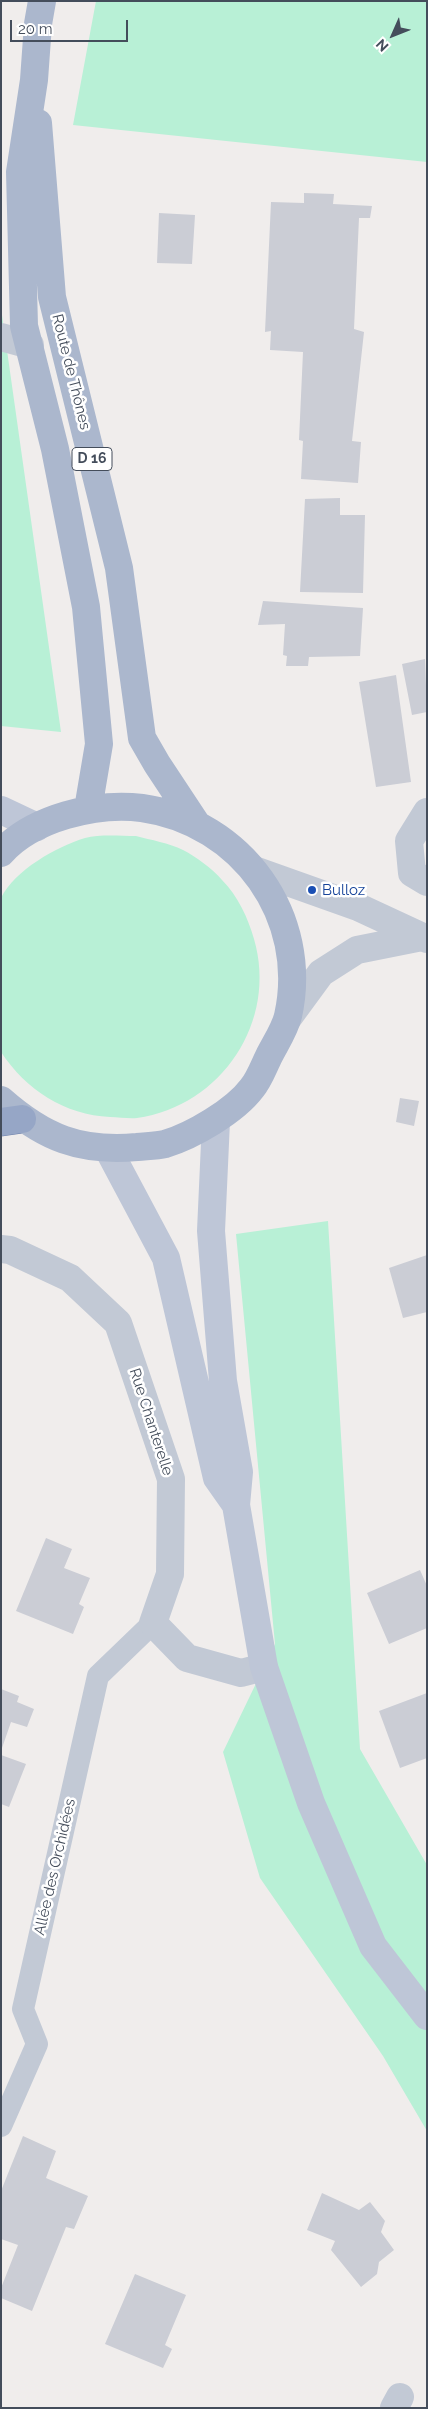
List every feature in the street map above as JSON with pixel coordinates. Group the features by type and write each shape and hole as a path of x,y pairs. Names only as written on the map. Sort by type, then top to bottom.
{"main road":[{"name":"Route de Thônes","path":"42,1 38,24 34,80 20,172 24,326 55,449 86,607 99,744 88,808"},
{"name":"Route de Thônes","path":"34,80 52,297 119,568 142,738 196,823"},
{"path":"1,853 37,826 88,808 125,806 162,811 196,823 228,844 254,870 275,903 288,940 292,979 288,1018 253,1088 216,1121 165,1144 108,1150 78,1144 12,1121 1,1100"},
{"path":"1,810 37,826"},
{"path":"216,1121 211,1231 223,1381 239,1472 236,1506 264,1667 311,1803 373,1946 427,2016"},
{"path":"108,1150 166,1258 217,1478 236,1506"}],"street":[{"path":"1,337 30,345"},
{"path":"427,812 409,841 412,873 427,882"},
{"path":"254,870 358,907 425,938"},
{"path":"288,1018 321,973 357,950 425,938"},
{"name":"Rue Chanterelle","path":"1,1249 10,1250 70,1278 118,1323 171,1479 170,1574 153,1623"},
{"path":"153,1623 187,1658 241,1672 264,1667"}],"lane":[{"name":"Allée des Orchidées","path":"1,2126 36,2044 23,2008 98,1676 153,1623"}],"green space":[{"path":"96,1 427,1 427,162 73,125"},
{"path":"1,308 61,732 1,726"},
{"path":"136,836 172,845 188,853 204,863 228,886 238,900 254,939 259,970 258,1000 250,1029 236,1055 218,1078 195,1096 167,1110 137,1118 93,1115 62,1106 48,1098 22,1078 1,1052 1,898 7,888 26,869 62,847 91,837"},
{"path":"328,1221 360,1749 427,1865 427,2131 383,2056 260,1878 223,1752 275,1644 236,1234"}],"building":[{"path":"304,193 334,194 333,204 372,206 370,218 359,218 354,329 364,332 352,441 361,442 358,483 301,479 303,441 299,440 303,352 270,350 271,331 265,332 271,202 304,203"},
{"path":"159,213 195,215 192,264 157,263"},
{"path":"340,498 340,515 365,515 363,593 300,592 305,499"},
{"path":"263,601 363,608 360,656 309,657 308,666 286,666 287,656 283,655 285,624 258,625"},
{"path":"425,659 427,712 412,715 402,664"},
{"path":"396,675 411,782 376,787 359,682"},
{"path":"400,1098 419,1101 414,1126 396,1122"},
{"path":"427,1255 427,1312 403,1318 389,1268"},
{"path":"46,1538 72,1549 64,1568 90,1578 79,1604 84,1607 73,1634 16,1611"},
{"path":"420,1570 427,1586 427,1628 389,1644 367,1593"},
{"path":"1,1689 19,1696 17,1702 34,1709 27,1727 11,1722 2,1748"},
{"path":"427,1693 427,1758 400,1768 379,1711"},
{"path":"1,1755 26,1764 9,1807 1,1804"},
{"path":"23,2136 56,2151 46,2178 88,2196 74,2229 66,2227 32,2311 1,2298 1,2288 18,2245 1,2239 1,2191"},
{"path":"322,2193 359,2210 370,2202 385,2221 381,2232 394,2250 379,2262 377,2274 361,2287 331,2250 335,2241 307,2230"},
{"path":"135,2274 186,2295 165,2345 172,2349 163,2368 105,2344"}],"place":[{"name":"Bulloz","path":"312,890"}]}
